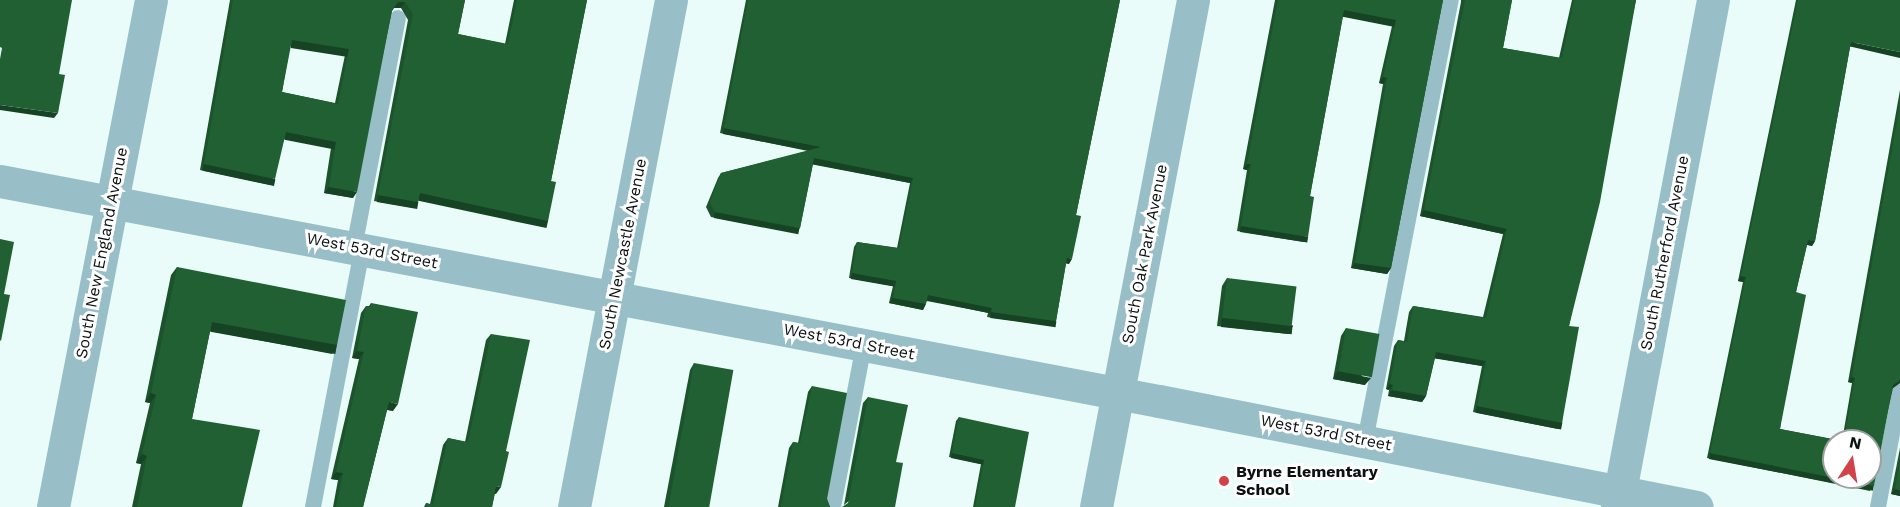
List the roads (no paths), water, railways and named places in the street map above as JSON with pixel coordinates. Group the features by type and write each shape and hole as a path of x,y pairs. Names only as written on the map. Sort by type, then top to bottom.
{"street":[{"name":"South New England Avenue","path":"53,507 152,0"},
{"name":"South Newcastle Avenue","path":"574,507 671,0"},
{"name":"South Oak Park Avenue","path":"1096,507 1192,0"},
{"name":"South Rutherford Avenue","path":"1618,499 1713,0"},
{"name":"West 53rd Street","path":"0,181 1365,441 1618,499 1697,507"}],"lane":[{"path":"1365,441 1451,0"},
{"path":"313,507 398,18"},
{"path":"833,507 864,344"},
{"path":"1878,507 1900,392"}],"place":[{"name":"Byrne Elementary School","path":"1224,481"}]}
